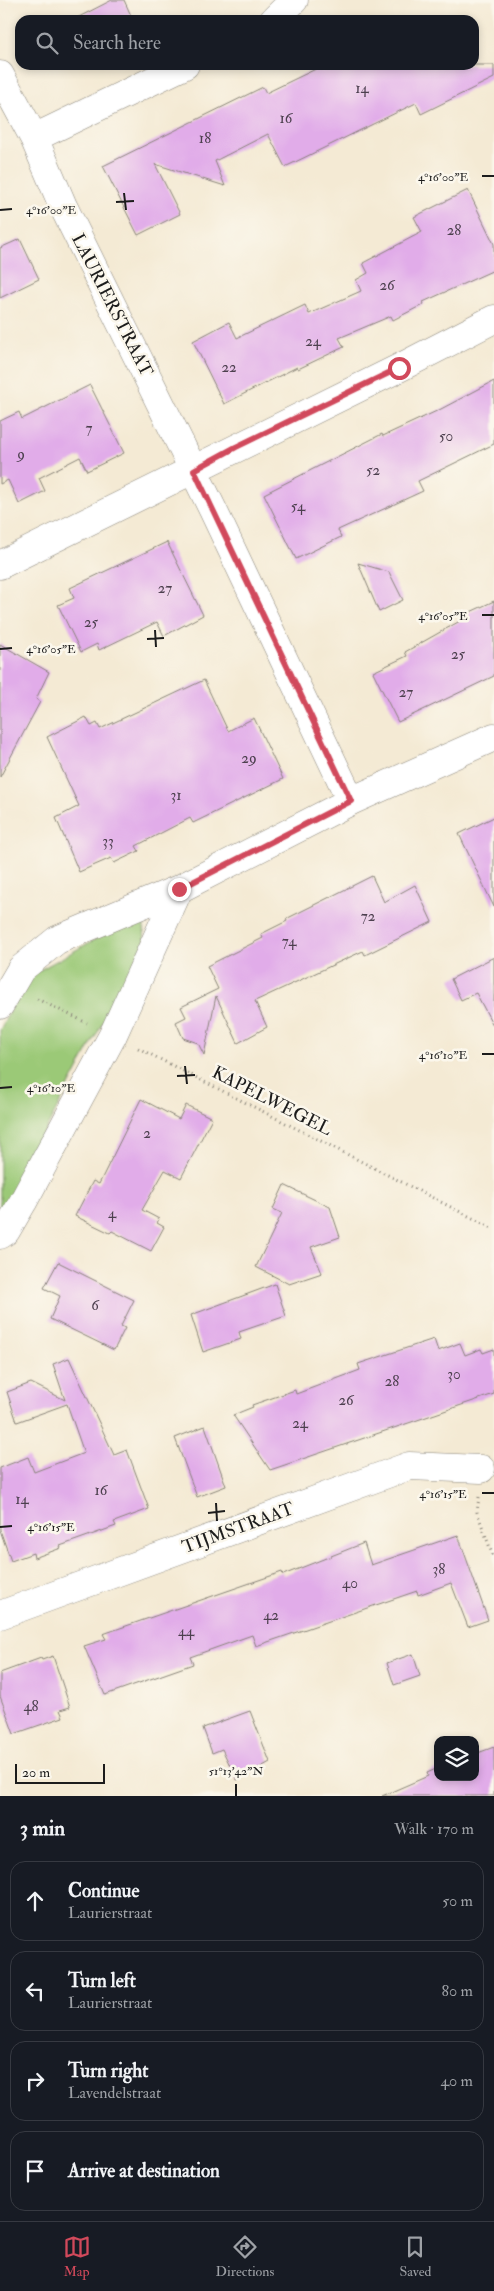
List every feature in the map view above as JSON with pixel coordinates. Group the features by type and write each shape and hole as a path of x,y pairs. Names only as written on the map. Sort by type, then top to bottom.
{"street":[{"path":"279,15 294,0"},
{"path":"34,138 175,70"},
{"name":"LAURIERSTRAAT","path":"0,75 34,138 63,206 194,470 351,801"},
{"path":"0,565 399,368 494,318"},
{"path":"5,996 21,969 57,940 179,889 351,801 494,737"},
{"path":"0,1235 6,1231 23,1202 113,1035 179,889"},
{"name":"TIJMSTRAAT","path":"0,1616 409,1466 481,1469"}],"path":[{"name":"KAPELWEGEL","path":"5,996 113,1035 494,1229"},
{"path":"481,1469 477,1512 494,1559"}],"green space":[{"path":"143,913 145,943 0,1216 0,1030 27,977"}],"building":[{"path":"112,0 124,0 131,15 83,15"},
{"path":"479,65 494,65 494,78 421,114 416,103 285,167 268,134 215,161 225,186 155,164 180,214 138,235 103,166 263,87 266,93 314,70 479,70"},
{"path":"468,190 494,244 494,270 423,302 424,304 393,320 391,316 339,338 344,347 298,369 297,367 224,404 193,341 229,322 237,338 305,305 309,314 361,291 356,280 368,273 363,263 422,232 414,217"},
{"path":"20,239 39,279 0,298 0,248"},
{"path":"494,381 494,444 418,481 423,491 338,530 341,537 296,559 264,494 382,434 383,436 441,409"},
{"path":"90,385 124,453 87,471 80,457 39,478 45,491 19,504 8,480 0,484 0,421 19,412 22,419"},
{"path":"167,542 203,615 164,636 157,622 99,650 97,644 81,652 58,605 74,598 70,588"},
{"path":"358,563 389,572 403,600 379,612"},
{"path":"494,601 494,676 398,722 373,672 407,656 405,652 467,617 466,614"},
{"path":"0,644 49,672 36,699 40,702 0,777"},
{"path":"204,680 228,731 254,718 283,779 193,823 190,818 136,846 139,851 114,863 111,858 79,872 56,818 79,806 47,737 86,717 91,726 97,723 100,729"},
{"path":"494,817 494,907 459,834"},
{"path":"372,876 384,902 415,885 432,922 365,955 363,951 255,1001 267,1027 238,1043 216,996 204,1055 198,1043 183,1038 176,1022 186,1017 181,1007 218,989 207,966 263,938 261,934 287,921 286,919"},
{"path":"494,957 494,1027 476,993 461,1000 451,979"},
{"path":"141,1099 179,1119 186,1105 212,1118 181,1178 165,1170 142,1210 159,1219 157,1223 164,1227 151,1251 112,1231 110,1233 75,1216 93,1181 99,1184"},
{"path":"284,1185 330,1207 340,1237 311,1247 322,1273 289,1284 256,1267 282,1213 273,1209"},
{"path":"58,1262 134,1300 121,1326 125,1328 114,1350 50,1319 60,1296 44,1288"},
{"path":"275,1284 286,1316 239,1332 241,1339 203,1352 191,1315"},
{"path":"434,1339 438,1351 460,1343 465,1355 481,1349 483,1353 494,1349 494,1394 270,1470 233,1415 253,1407 252,1405 295,1390 296,1394 360,1370 358,1364"},
{"path":"69,1358 114,1455 127,1450 149,1509 114,1522 116,1526 60,1546 61,1548 34,1558 33,1553 11,1561 0,1530 0,1468 28,1457 34,1472 84,1453 67,1404 17,1422 7,1392 31,1383 65,1400 53,1364"},
{"path":"205,1426 226,1486 197,1497 175,1438"},
{"path":"458,1535 488,1620 468,1627 451,1583 418,1595 417,1591 256,1646 252,1635 190,1657 193,1664 105,1695 84,1646 106,1639 103,1634 282,1572 283,1575 364,1543 371,1565"},
{"path":"413,1654 420,1676 394,1685 387,1663"},
{"path":"53,1656 70,1707 60,1710 63,1717 14,1734 0,1696 0,1673 41,1658 42,1660"},
{"path":"250,1711 270,1762 237,1780 222,1749 212,1753 203,1728"},
{"path":"494,1747 494,1796 382,1796 428,1776 427,1773 434,1770 434,1781 479,1781 479,1753"}],"route":[{"path":"179,889 351,801 194,470 236,447 399,368"}]}
